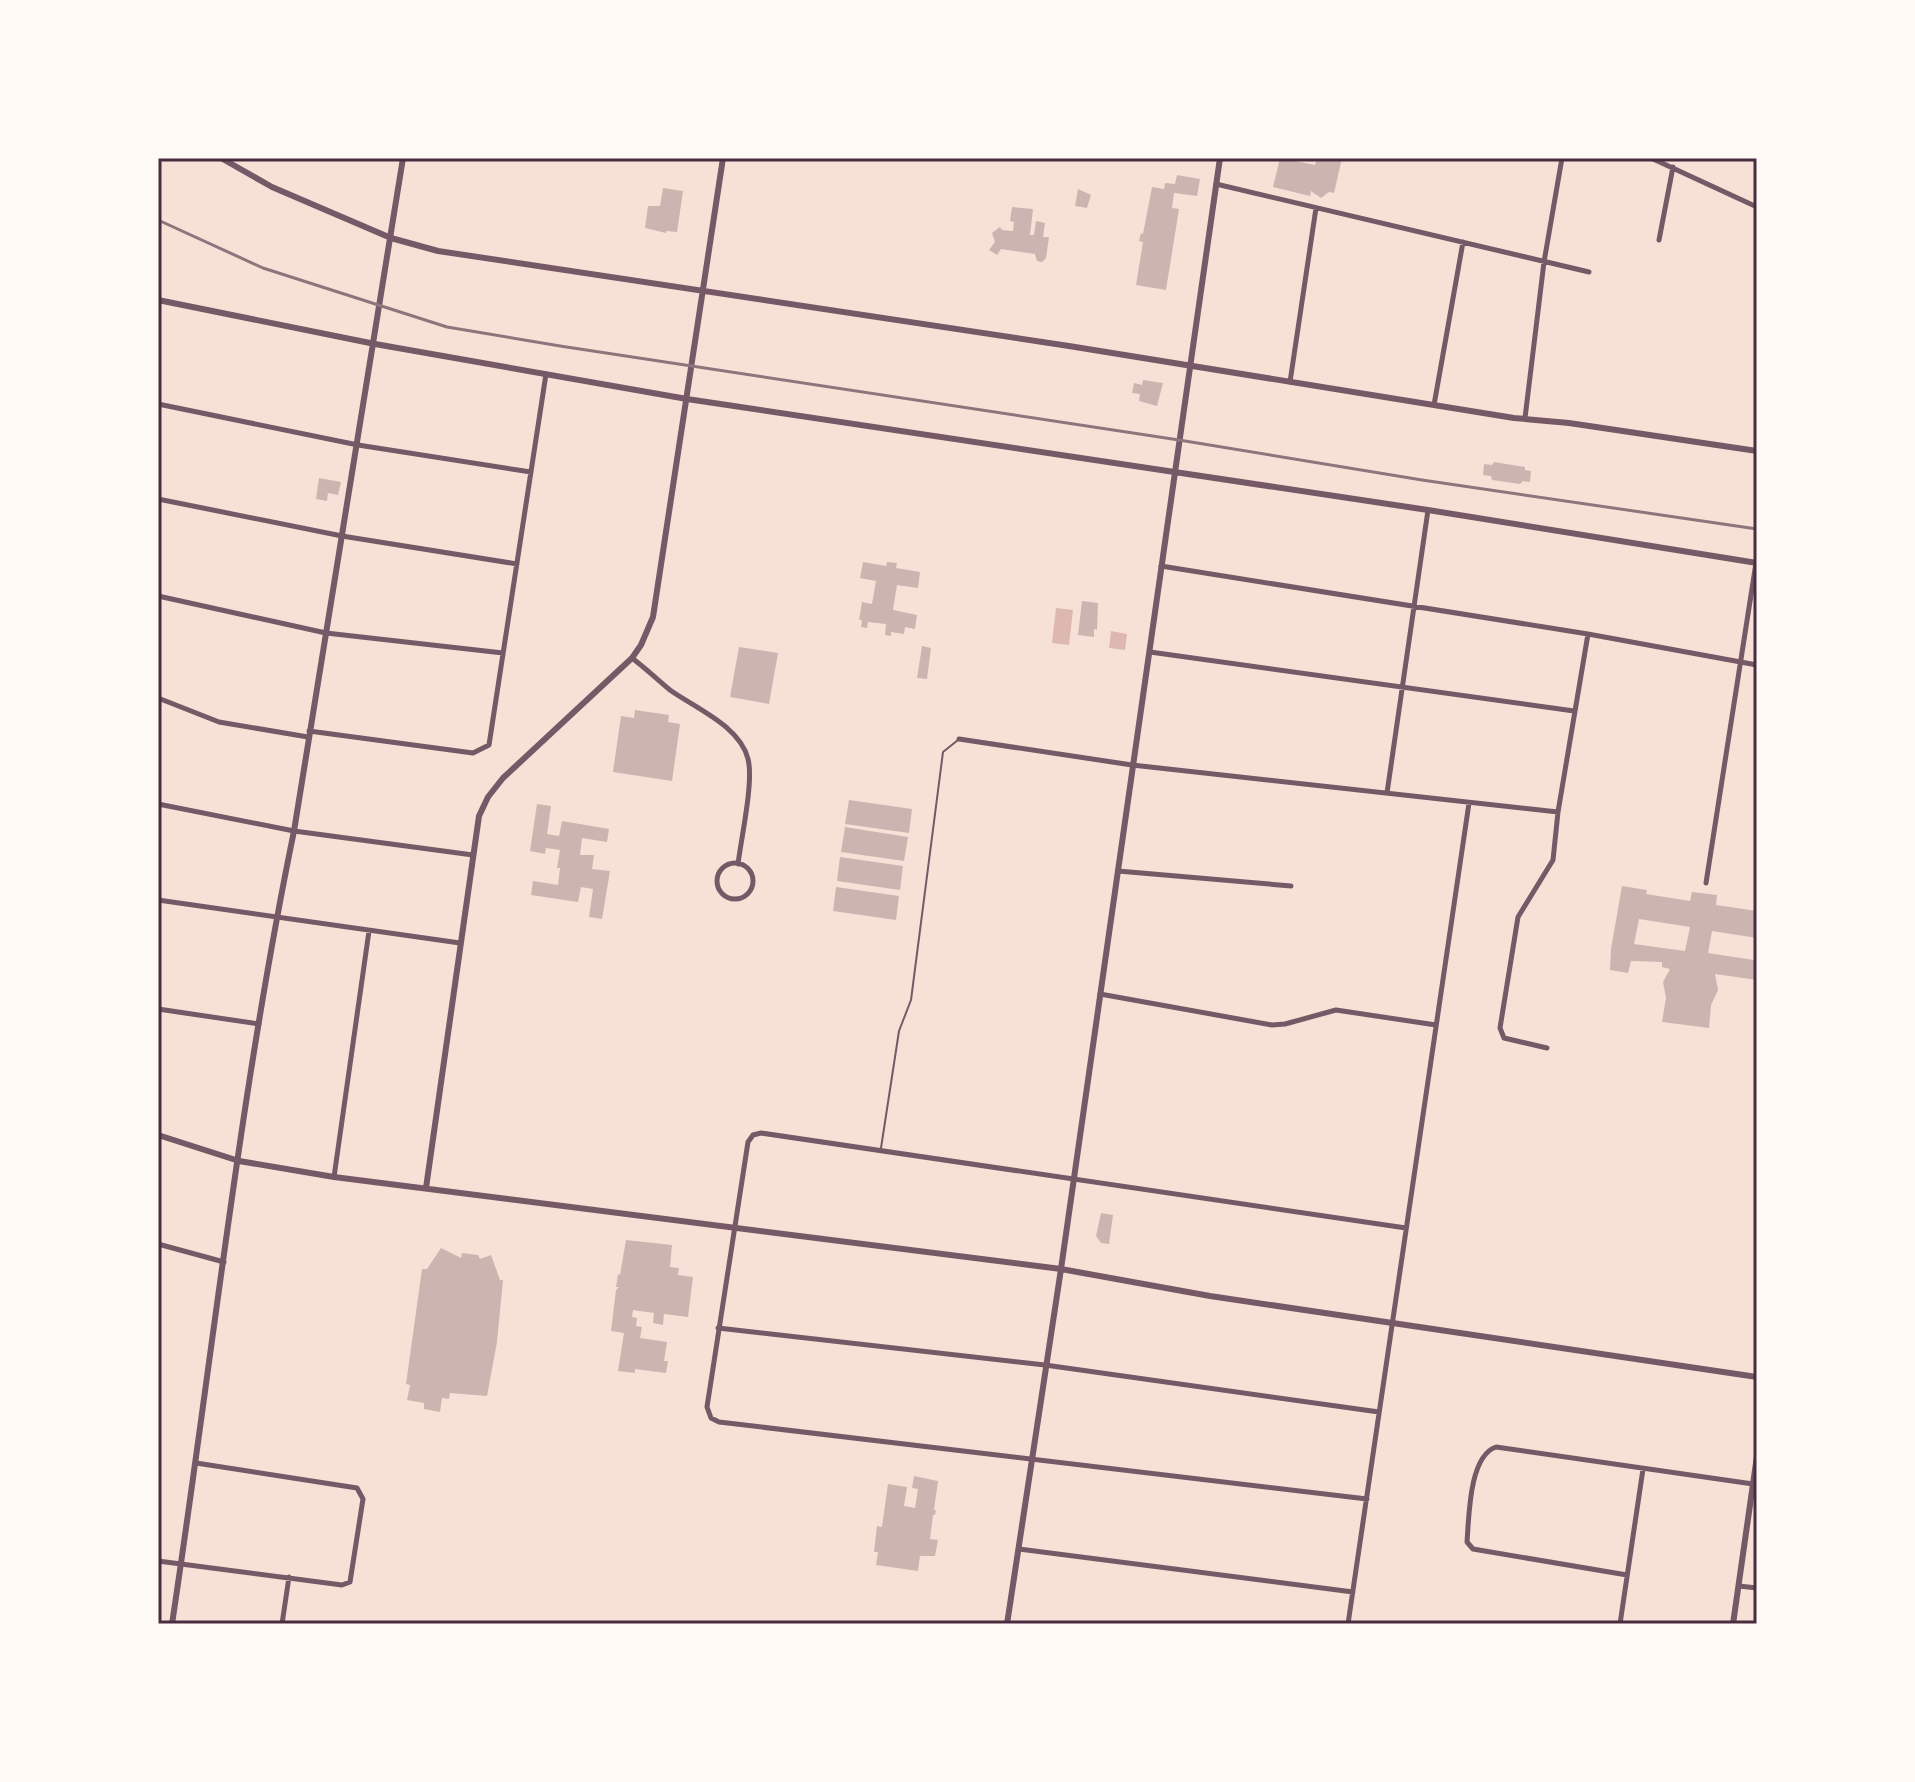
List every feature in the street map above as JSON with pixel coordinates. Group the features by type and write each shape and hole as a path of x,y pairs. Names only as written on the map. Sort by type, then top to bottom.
{"street":[{"path":"221,158 272,187 391,238 438,251 1434,405 1757,451"},
{"path":"172,1624 259,1024 375,344 403,158"},
{"path":"426,1188 479,816 488,797 503,778 632,658 653,617 723,158"},
{"path":"1007,1624 1220,158"},
{"path":"1525,418 1544,262 1562,158"},
{"path":"1651,158 1757,207"},
{"path":"1659,240 1673,167"},
{"path":"1216,184 1589,272"},
{"path":"1290,383 1316,208"},
{"path":"1434,405 1463,242"},
{"path":"158,300 375,344 687,399 1428,510 1757,563 1706,883"},
{"path":"158,698 219,722 473,753 489,745 546,374"},
{"path":"158,404 358,445 531,472"},
{"path":"158,499 342,536 517,564"},
{"path":"1387,793 1428,510"},
{"path":"1161,566 1588,634 1757,665"},
{"path":"158,596 326,633 503,653"},
{"path":"1547,1048 1504,1038 1500,1028 1518,917 1553,860 1558,812 1588,634"},
{"path":"1150,652 1574,711"},
{"path":"632,658 734,735 745,750 750,770 738,864"},
{"path":"959,739 1132,765 1558,812"},
{"path":"1348,1624 1469,803"},
{"path":"158,804 294,831 473,855"},
{"path":"738,864 748,870 751,887 744,897 732,899 722,894 717,878 727,865 738,864"},
{"path":"1118,871 1291,886"},
{"path":"158,900 460,943"},
{"path":"334,1177 369,931"},
{"path":"1100,994 1272,1025 1336,1010 1436,1025"},
{"path":"158,1009 259,1024"},
{"path":"1367,1499 719,1422 711,1418 707,1407 718,1328 748,1142 753,1135 761,1133 1406,1228"},
{"path":"158,1135 239,1161 334,1177 1061,1269 1210,1296 1757,1377"},
{"path":"158,1244 225,1262"},
{"path":"718,1328 1045,1365 1379,1412"},
{"path":"1627,1575 1473,1549 1467,1542 1471,1492 1481,1456 1496,1447 1753,1484"},
{"path":"1733,1624 1757,1456"},
{"path":"158,1561 347,1584 351,1578 363,1499 357,1488 196,1463"},
{"path":"1620,1624 1643,1469"},
{"path":"1019,1549 1353,1592"},
{"path":"282,1624 289,1577"},
{"path":"1739,1586 1757,1588"}],"lane":[{"path":"880,1151 899,1031 911,1000 943,752 959,739"}],"shaded area":[{"path":"1056,608 1073,610 1069,645 1052,643"},
{"path":"1111,631 1127,634 1125,650 1109,648"}],"building":[{"path":"1280,158 1315,165 1317,158 1342,158 1334,193 1329,192 1321,198 1311,191 1310,196 1273,187"},
{"path":"1177,175 1200,179 1197,196 1174,193 1172,208 1179,209 1166,290 1136,285 1143,242 1139,241 1152,187 1164,189 1165,183 1175,184"},
{"path":"663,188 683,191 677,232 645,228 648,206 660,206"},
{"path":"1078,189 1091,195 1087,208 1075,206"},
{"path":"1012,207 1033,209 1030,235 1034,235 1036,221 1045,223 1043,237 1049,237 1046,258 1042,262 1037,261 1035,254 1001,249 997,255 989,250 995,242 992,233 1000,227 1013,231 1014,222 1010,221"},
{"path":"1143,380 1163,383 1157,406 1139,401 1140,394 1132,393 1134,383 1142,385"},
{"path":"1494,462 1525,467 1525,470 1531,471 1530,482 1520,484 1492,480 1491,476 1483,475 1484,464 1492,465"},
{"path":"319,478 341,482 338,495 328,493 327,501 316,499"},
{"path":"863,562 886,566 887,562 897,563 896,568 920,572 918,588 897,585 893,610 917,615 915,629 905,627 904,634 891,632 891,636 885,635 886,624 868,622 867,628 861,627 862,602 872,604 876,581 860,578"},
{"path":"1082,601 1098,603 1094,637 1078,635"},
{"path":"922,646 931,648 927,679 917,678"},
{"path":"739,647 778,653 769,704 730,697"},
{"path":"635,710 669,715 668,722 680,724 672,781 613,772 621,716 634,718"},
{"path":"849,800 912,809 909,833 845,824"},
{"path":"537,804 551,806 547,834 559,836 562,821 609,829 607,842 582,838 580,855 594,855 592,869 610,871 602,919 589,917 593,889 581,887 578,902 531,895 533,881 558,885 560,868 557,868 560,850 546,848 545,854 530,851"},
{"path":"845,827 908,837 904,861 841,852"},
{"path":"840,857 903,866 900,890 837,881"},
{"path":"1622,886 1647,890 1646,894 1690,901 1692,892 1717,895 1716,905 1757,911 1757,938 1712,931 1708,953 1754,960 1757,952 1757,980 1715,974 1718,990 1711,1005 1709,1028 1662,1022 1666,998 1663,982 1670,969 1662,967 1662,962 1631,961 1628,973 1610,970","holes":["1639,919 1690,927 1685,951 1634,944"]},
{"path":"836,887 899,896 896,920 833,911"},
{"path":"1101,1213 1113,1215 1109,1244 1101,1243 1096,1236"},
{"path":"626,1240 672,1245 670,1267 679,1268 678,1275 693,1277 688,1317 664,1314 663,1325 653,1323 654,1313 633,1310 632,1317 637,1318 636,1326 642,1327 640,1338 667,1342 666,1373 635,1369 635,1373 618,1371 624,1333 611,1331"},
{"path":"441,1248 461,1258 462,1253 478,1255 480,1259 491,1255 500,1280 503,1280 497,1342 487,1396 450,1393 449,1399 442,1398 440,1412 424,1409 424,1403 407,1400 410,1385 406,1384 422,1269 427,1269"},
{"path":"914,1476 938,1481 930,1539 938,1540 935,1556 920,1556 918,1571 876,1565 877,1526 882,1527 888,1484 907,1487 904,1506 915,1508 918,1489 912,1488"}],"railway":[{"path":"158,220 263,268 447,327 1422,480 1757,529"}]}
